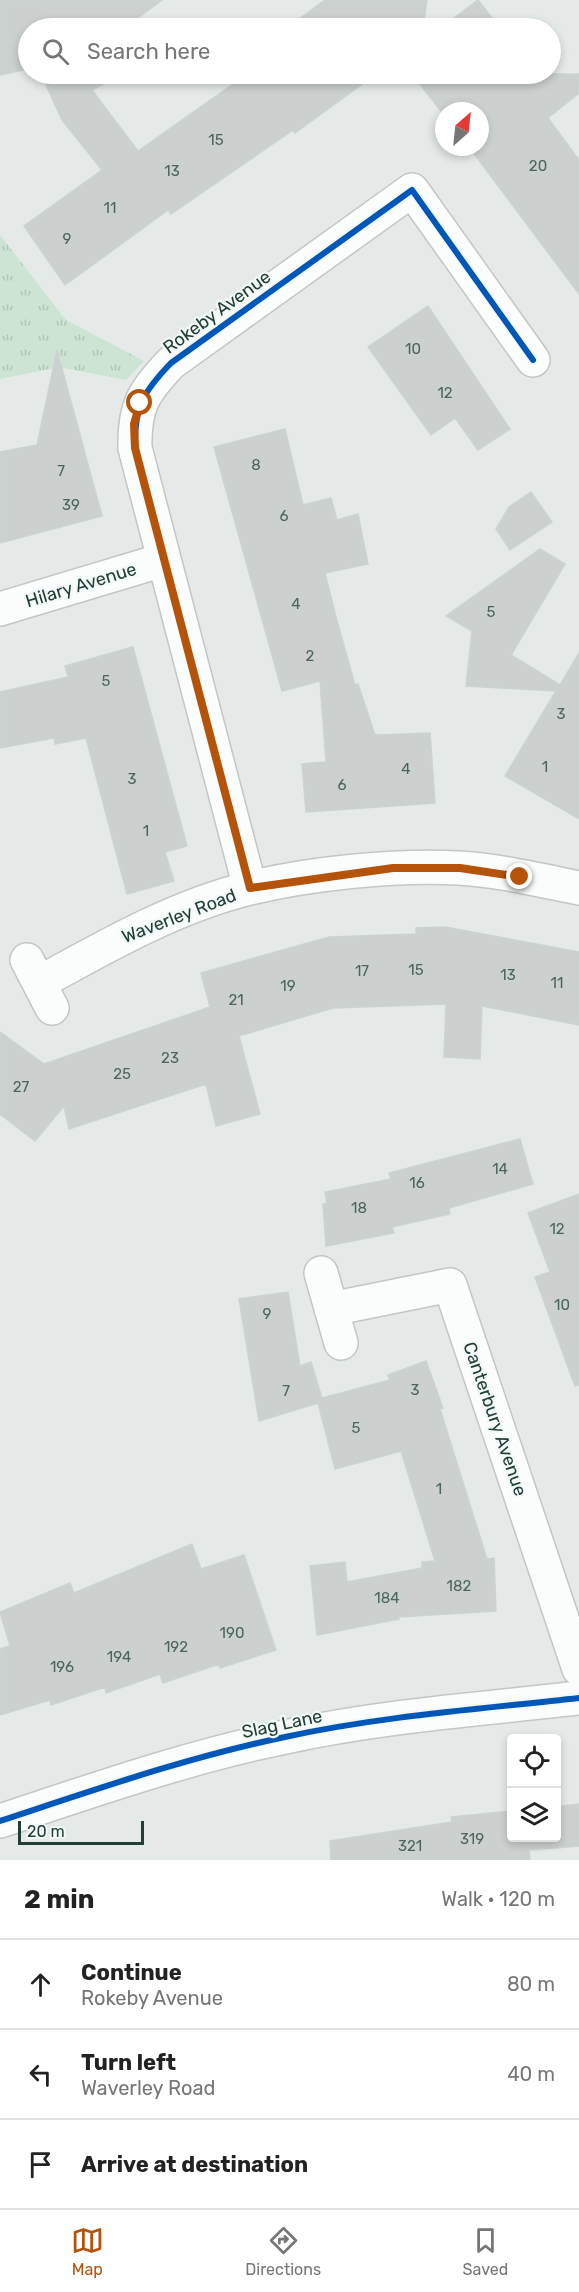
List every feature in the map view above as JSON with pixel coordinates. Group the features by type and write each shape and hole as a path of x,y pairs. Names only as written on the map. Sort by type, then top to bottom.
{"street":[{"name":"Rokeby Avenue","path":"250,888 135,448 134,424 140,403 150,385 171,363 412,190 533,360"},
{"name":"Hilary Avenue","path":"0,609 163,560"},
{"name":"Waverley Road","path":"40,984 113,942 202,904 250,888 393,868 460,868 579,888"},
{"path":"321,1273 341,1343"},
{"name":"Canterbury Avenue","path":"331,1309 450,1285 579,1669"},
{"name":"Slag Lane","path":"0,1821 160,1768 285,1737 384,1719 579,1698"}],"green space":[{"path":"0,235 66,320 144,361 126,380 59,367 0,379"}],"building":[{"path":"0,0 162,0 138,18 18,18 18,71 0,75"},
{"path":"325,0 427,0 424,18 301,18"},
{"path":"478,0 492,18 454,18"},
{"path":"561,74 579,74 579,93 548,118 579,160 579,294 476,156 489,156 489,102 435,103 420,84 561,84"},
{"path":"46,84 104,84 92,90 138,151 233,84 362,84 295,133 293,130 171,214 168,210 65,285 24,226 102,170 62,120"},
{"path":"428,306 510,429 478,450 455,418 431,435 368,347"},
{"path":"57,350 102,516 0,543 0,452 37,445"},
{"path":"285,429 303,505 331,498 337,520 358,514 368,564 325,573 337,621 355,685 358,684 375,735 430,733 435,803 306,812 302,764 326,762 320,681 282,691 214,447"},
{"path":"531,492 552,522 510,550 496,529 509,507"},
{"path":"540,549 565,564 511,655 560,685 579,653 579,819 505,776 556,691 466,686 472,631 446,616"},
{"path":"133,647 187,846 165,852 174,881 127,894 86,738 55,744 54,738 0,748 0,692 68,677 65,666"},
{"path":"445,927 579,952 579,1025 482,1006 480,1059 444,1057 446,1004 333,1008 239,1036 260,1114 216,1126 206,1084 69,1129 64,1106 35,1141 0,1114 0,1032 44,1064 210,1007 201,973 329,937 416,934 416,928"},
{"path":"520,1139 533,1184 449,1208 450,1214 392,1227 394,1233 326,1246 323,1204 327,1203 325,1192 391,1179 389,1173"},
{"path":"579,1194 579,1385 575,1386 535,1277 550,1272 528,1213"},
{"path":"288,1292 300,1366 311,1362 322,1398 390,1380 388,1375 426,1361 443,1408 440,1409 487,1559 494,1558 496,1611 398,1617 399,1619 317,1635 310,1566 345,1562 347,1582 422,1568 422,1562 435,1561 401,1451 335,1469 318,1403 259,1421 239,1299"},
{"path":"192,1544 201,1569 244,1555 276,1650 220,1668 219,1664 163,1683 160,1674 106,1693 105,1687 51,1705 50,1700 0,1715 0,1649 10,1646 0,1612 70,1583 74,1593"},
{"path":"579,1804 579,1846 529,1850 530,1860 331,1860 330,1841 452,1822 451,1817 507,1811 507,1842 561,1842 561,1806"}],"cycle path":[{"path":"250,888 135,448 136,422 142,401 153,383 171,363 412,190 533,360"},
{"path":"0,1821 177,1764 285,1737 394,1718 579,1698"}],"route":[{"path":"140,403 134,424 135,448 250,888 393,868 460,868 520,877"}]}
